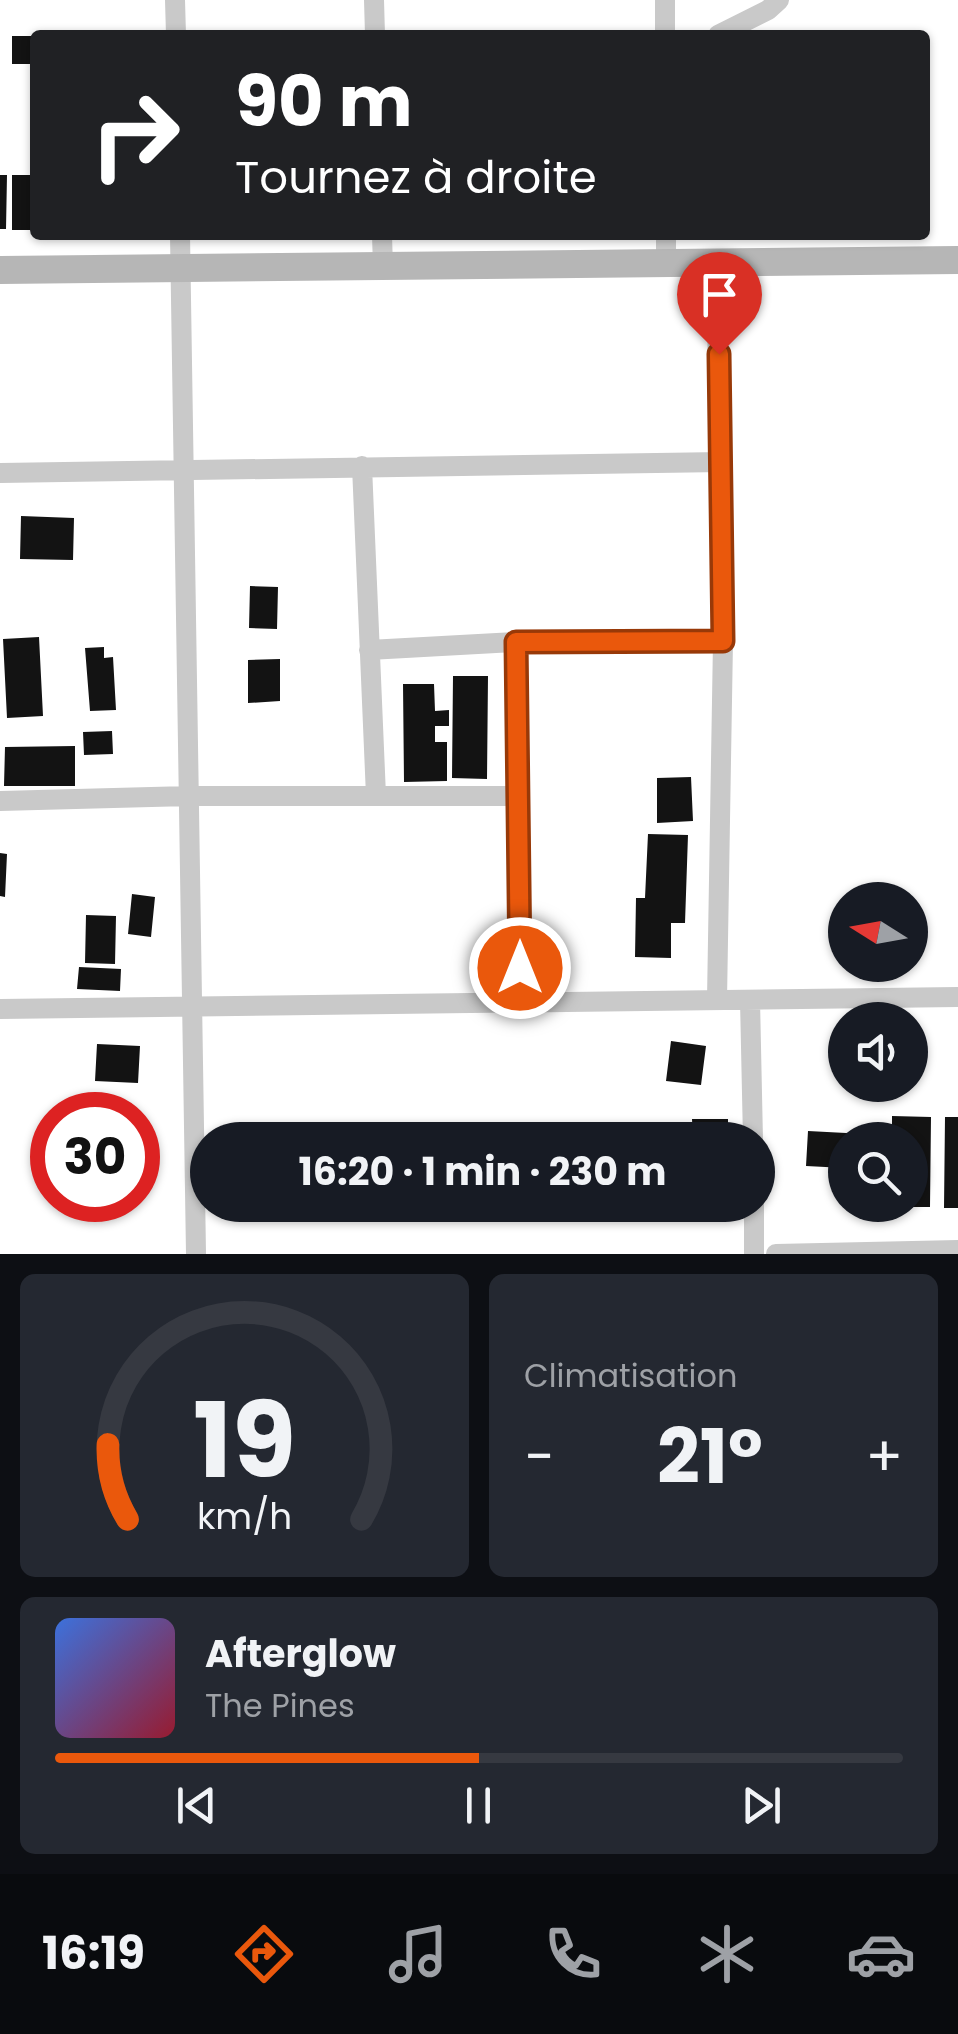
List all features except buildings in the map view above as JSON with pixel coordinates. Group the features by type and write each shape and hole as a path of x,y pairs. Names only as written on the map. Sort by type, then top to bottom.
{"street":[{"path":"176,0 176,30"},
{"path":"374,0 375,30"},
{"path":"665,0 665,30"},
{"path":"728,30 768,10 779,0"},
{"path":"180,240 196,1254"},
{"path":"382,240 383,267"},
{"path":"666,240 666,265"},
{"path":"0,270 716,266 958,260"},
{"path":"716,266 723,641 717,1000"},
{"path":"0,473 722,462"},
{"path":"362,466 376,796"},
{"path":"370,650 516,642 723,641"},
{"path":"516,642 520,1002"},
{"path":"0,801 189,796 518,796"},
{"path":"0,1008 958,997"},
{"path":"750,1000 752,1122"},
{"path":"754,1222 754,1254"},
{"path":"776,1254 958,1250"}],"route":[{"path":"520,968 516,642 723,641 719,354"}]}
